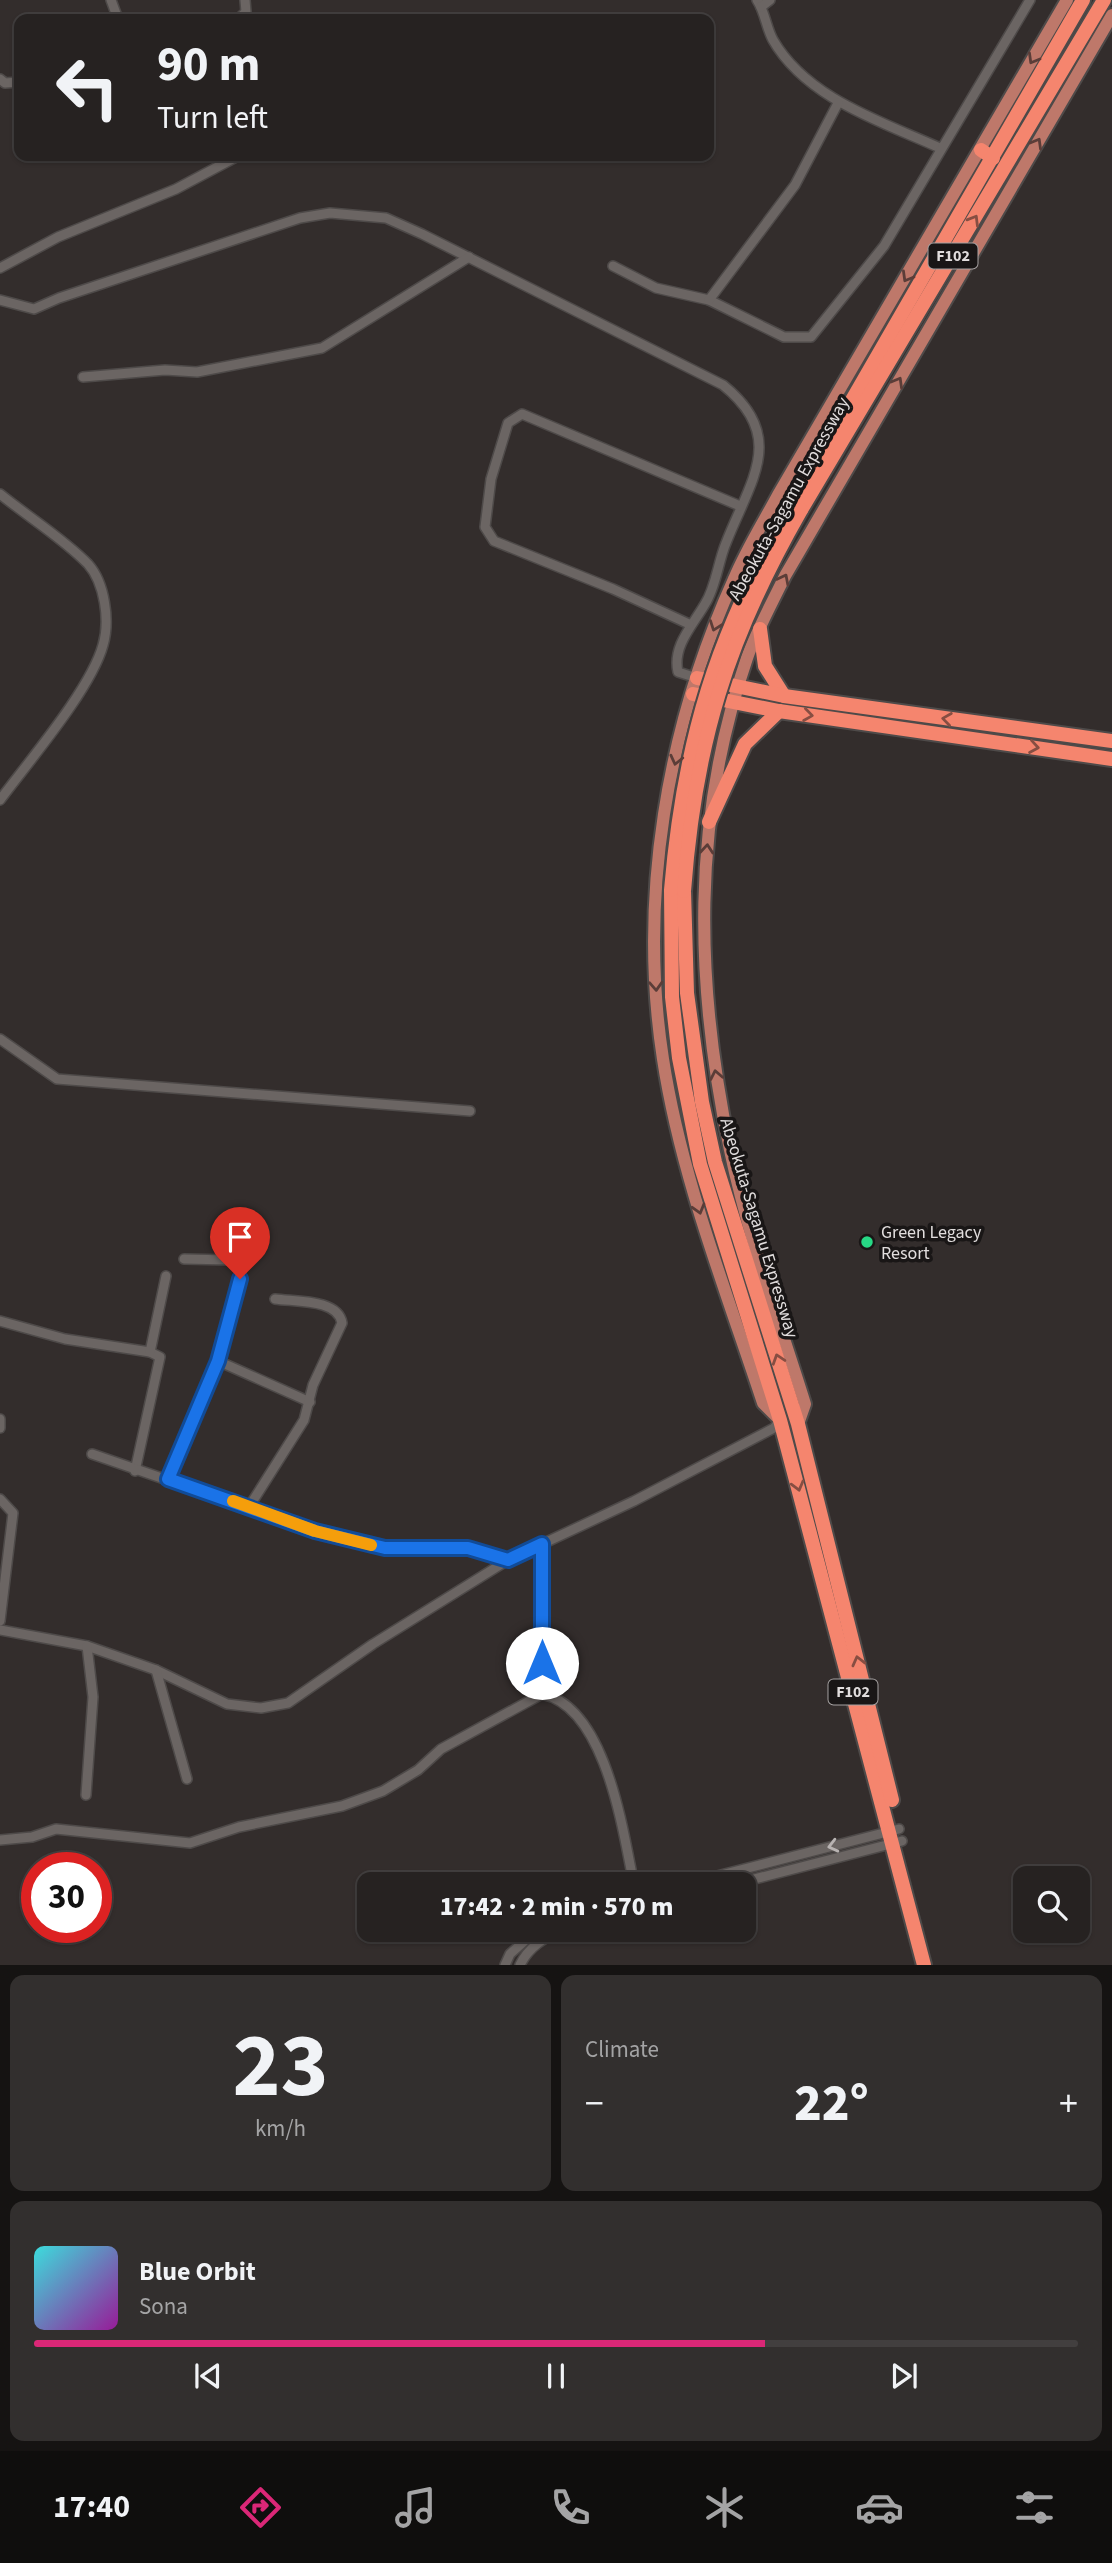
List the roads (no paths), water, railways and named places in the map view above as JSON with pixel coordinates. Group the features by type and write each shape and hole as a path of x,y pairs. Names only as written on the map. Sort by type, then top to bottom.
{"highway":[{"name":"Abeokuta-Sagamu Expressway","path":"933,1965 780,1420 700,1164 687,1103 672,997 678,891 709,724 745,616 797,507 987,154 1083,0"},
{"name":"Abeokuta-Sagamu Expressway","path":"797,507 1013,169 1104,0"},
{"path":"760,629 765,666 785,696"},
{"path":"697,678 785,696 1112,741"},
{"path":"693,694 779,711 1112,759"},
{"path":"709,822 746,744 779,711"},
{"name":"Abeokuta-Sagamu Expressway","path":"678,891 687,993 700,1090 715,1162 798,1424 924,1965"}],"main road":[{"path":"780,1420 763,1403 703,1223 684,1158 663,1059 655,984 655,889 663,815 697,678 735,577 778,495 987,154 1068,0"},
{"path":"798,1424 805,1404 731,1153 711,1046 702,954 709,822 735,703 760,629 785,576 1013,169 1112,15"}],"street":[{"path":"770,0 759,3 773,40 787,58 838,103 940,148"},
{"path":"613,266 656,288 709,300 784,337 811,337 884,246 1030,0"},
{"path":"709,300 795,185 838,103"},
{"path":"0,268 47,242 176,189 229,161"},
{"path":"0,300 34,309 59,298 300,218 330,213 386,218 702,374 742,400 758,431 761,451 757,475 740,506 707,603 689,624 676,662 678,672 697,678"},
{"path":"83,377 164,370 197,372 323,348 469,257"},
{"path":"689,624 613,589 494,541 485,527 491,479 508,423 522,414 740,506"},
{"path":"0,494 89,565 102,590 106,620 104,644 92,673 0,800"},
{"path":"0,1039 57,1079 470,1111"},
{"path":"168,1479 218,1361 238,1294 241,1270 230,1260 184,1259"},
{"path":"150,1352 166,1276"},
{"path":"249,1507 304,1420 313,1385 342,1324 341,1315 334,1308 275,1298"},
{"path":"0,1321 65,1339 150,1352 161,1360 135,1471"},
{"path":"218,1361 310,1402"},
{"path":"0,1419 0,1428"},
{"path":"0,1630 87,1646 156,1670 226,1704 261,1708 288,1703 508,1560 634,1502 774,1428 780,1420"},
{"path":"92,1454 315,1531 385,1548 468,1548 508,1560"},
{"path":"0,1499 13,1513 0,1621"},
{"path":"542,1544 542,1694"},
{"path":"86,1795 93,1697 87,1646"},
{"path":"156,1670 187,1779"},
{"path":"0,1840 32,1837 56,1829 190,1843 239,1827 342,1806 383,1791 418,1770 441,1749 542,1694"},
{"path":"542,1694 575,1711 597,1745 620,1818 631,1872"},
{"path":"740,1872 896,1837"},
{"path":"756,1878 866,1849 896,1837"},
{"path":"505,1965 510,1954 524,1942"},
{"path":"520,1965 525,1954 541,1942"}],"place":[{"name":"Green Legacy Resort","path":"867,1242"}]}
